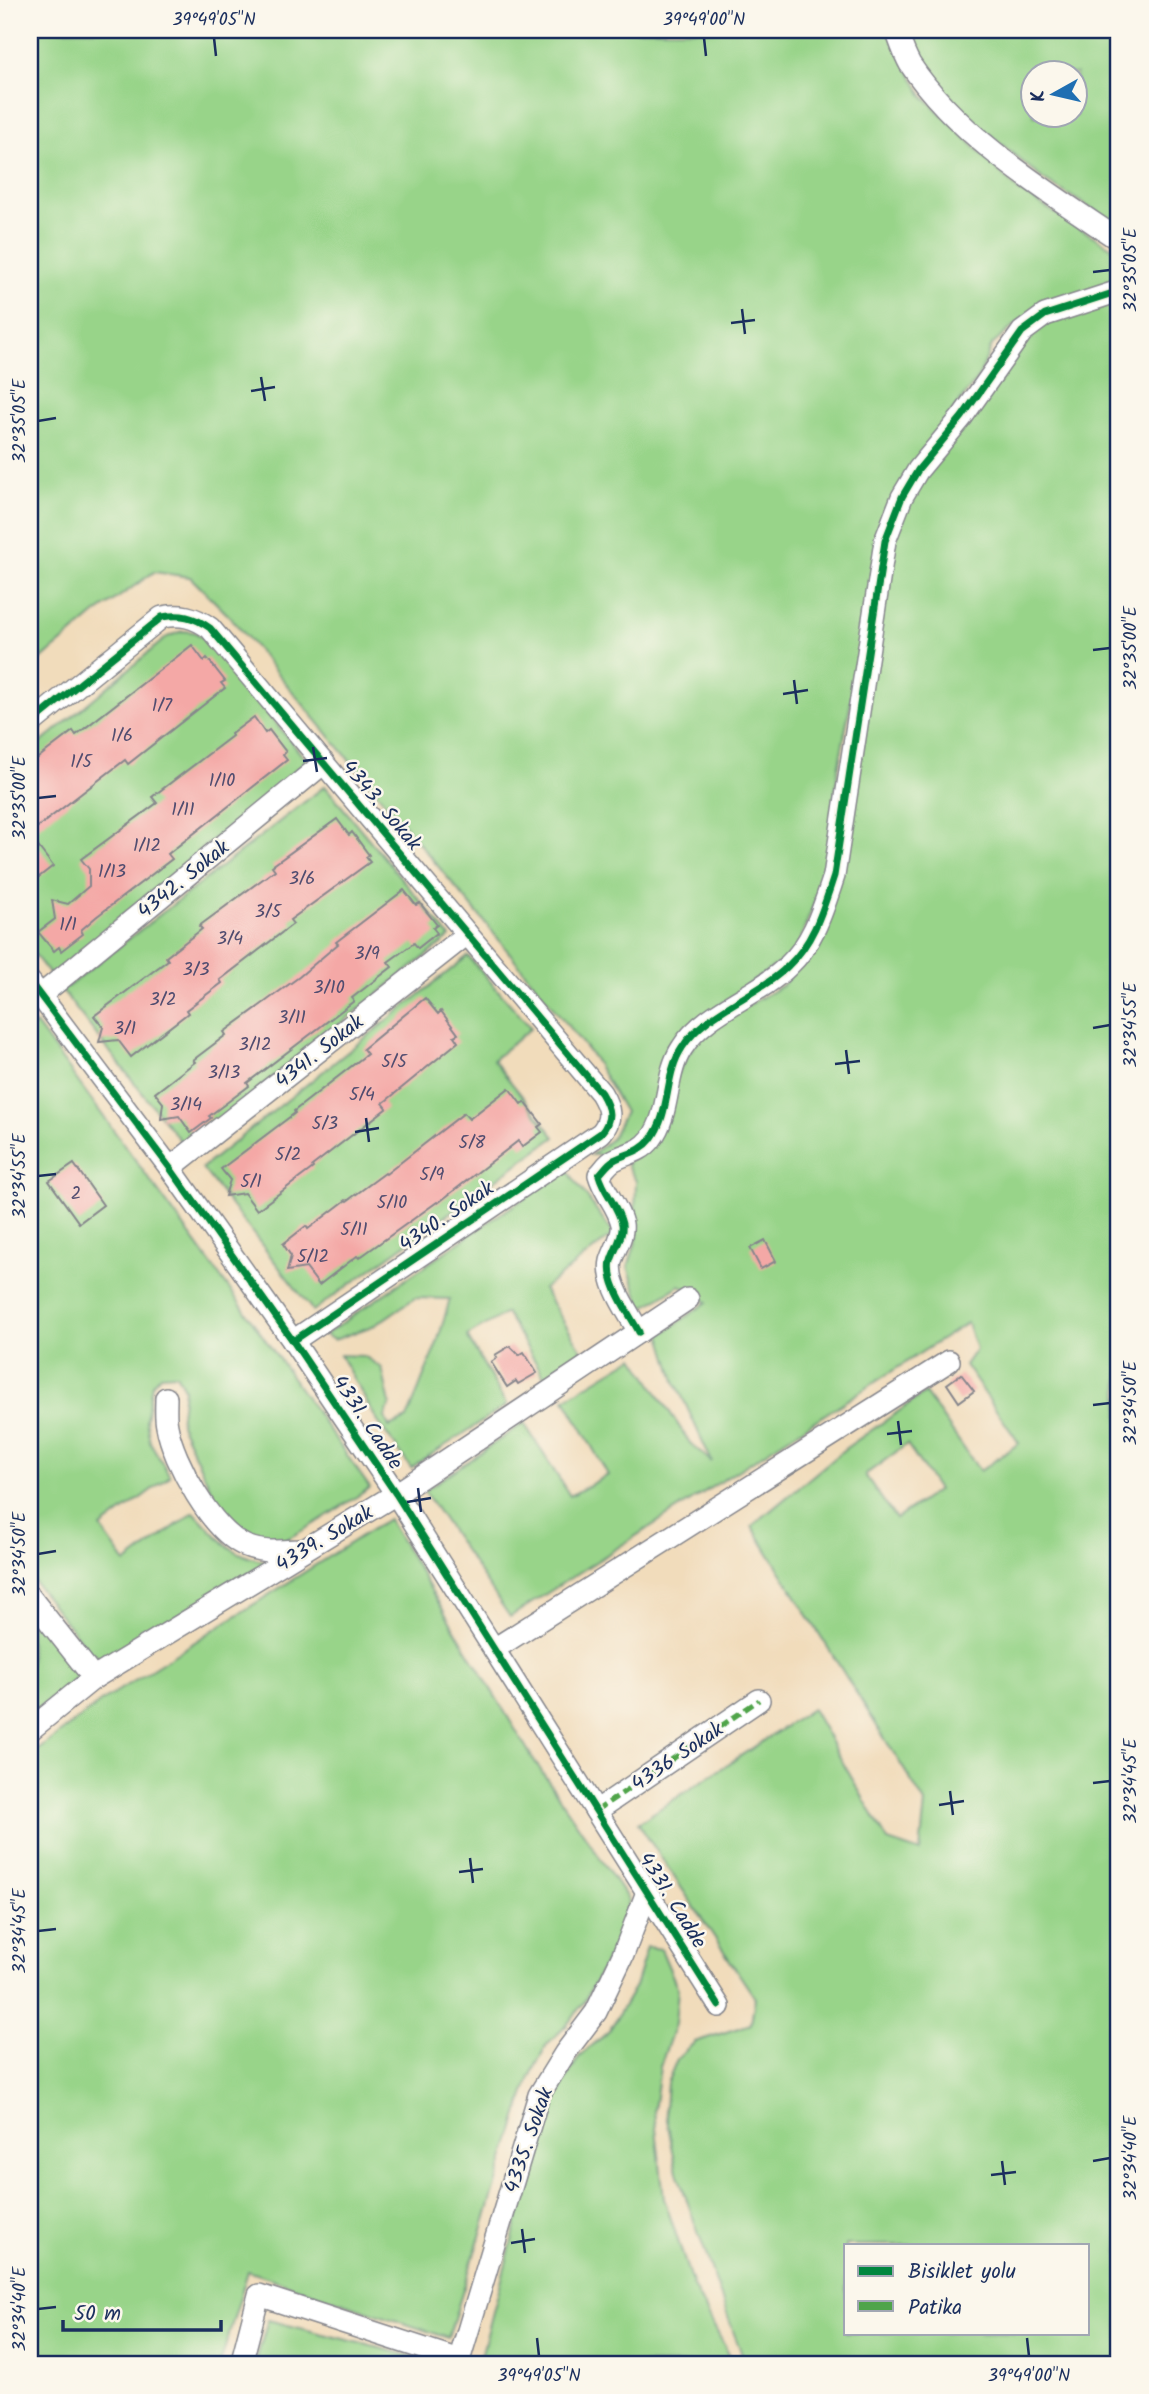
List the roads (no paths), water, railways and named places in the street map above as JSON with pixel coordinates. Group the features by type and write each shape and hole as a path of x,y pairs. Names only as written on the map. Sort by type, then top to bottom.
{"street":[{"path":"896,30 908,62 923,82 970,131 1045,191 1119,240"},
{"path":"639,1332 614,1283 610,1264 623,1228 617,1209 602,1187 599,1175 611,1161 635,1153 651,1139 662,1117 668,1085 681,1049 697,1029 787,968 807,945 816,925 834,876 885,541 902,497 918,470 962,417 1021,332 1045,315 1119,291"},
{"name":"4343. Sokak","path":"30,724 162,617 180,615 197,618 210,628 601,1093 610,1114"},
{"name":"4342. Sokak","path":"36,999 324,764"},
{"name":"4341. Sokak","path":"170,1168 467,934"},
{"name":"4331. Cadde","path":"36,999 170,1168 293,1341 396,1494 719,2006"},
{"name":"4340. Sokak","path":"293,1341 601,1133 608,1124 610,1114"},
{"name":"4339. Sokak","path":"30,1730 94,1678 396,1494 688,1299"},
{"path":"494,1649 949,1362"},
{"path":"166,1398 167,1424 175,1455 204,1505 226,1534 245,1546 268,1552 305,1549"},
{"path":"30,1597 94,1678"},
{"name":"4336 Sokak","path":"596,1811 759,1700"},
{"name":"4335. Sokak","path":"459,2362 539,2095 565,2053 596,2012 623,1955 647,1892"},
{"path":"241,2364 259,2295 459,2362"}]}
